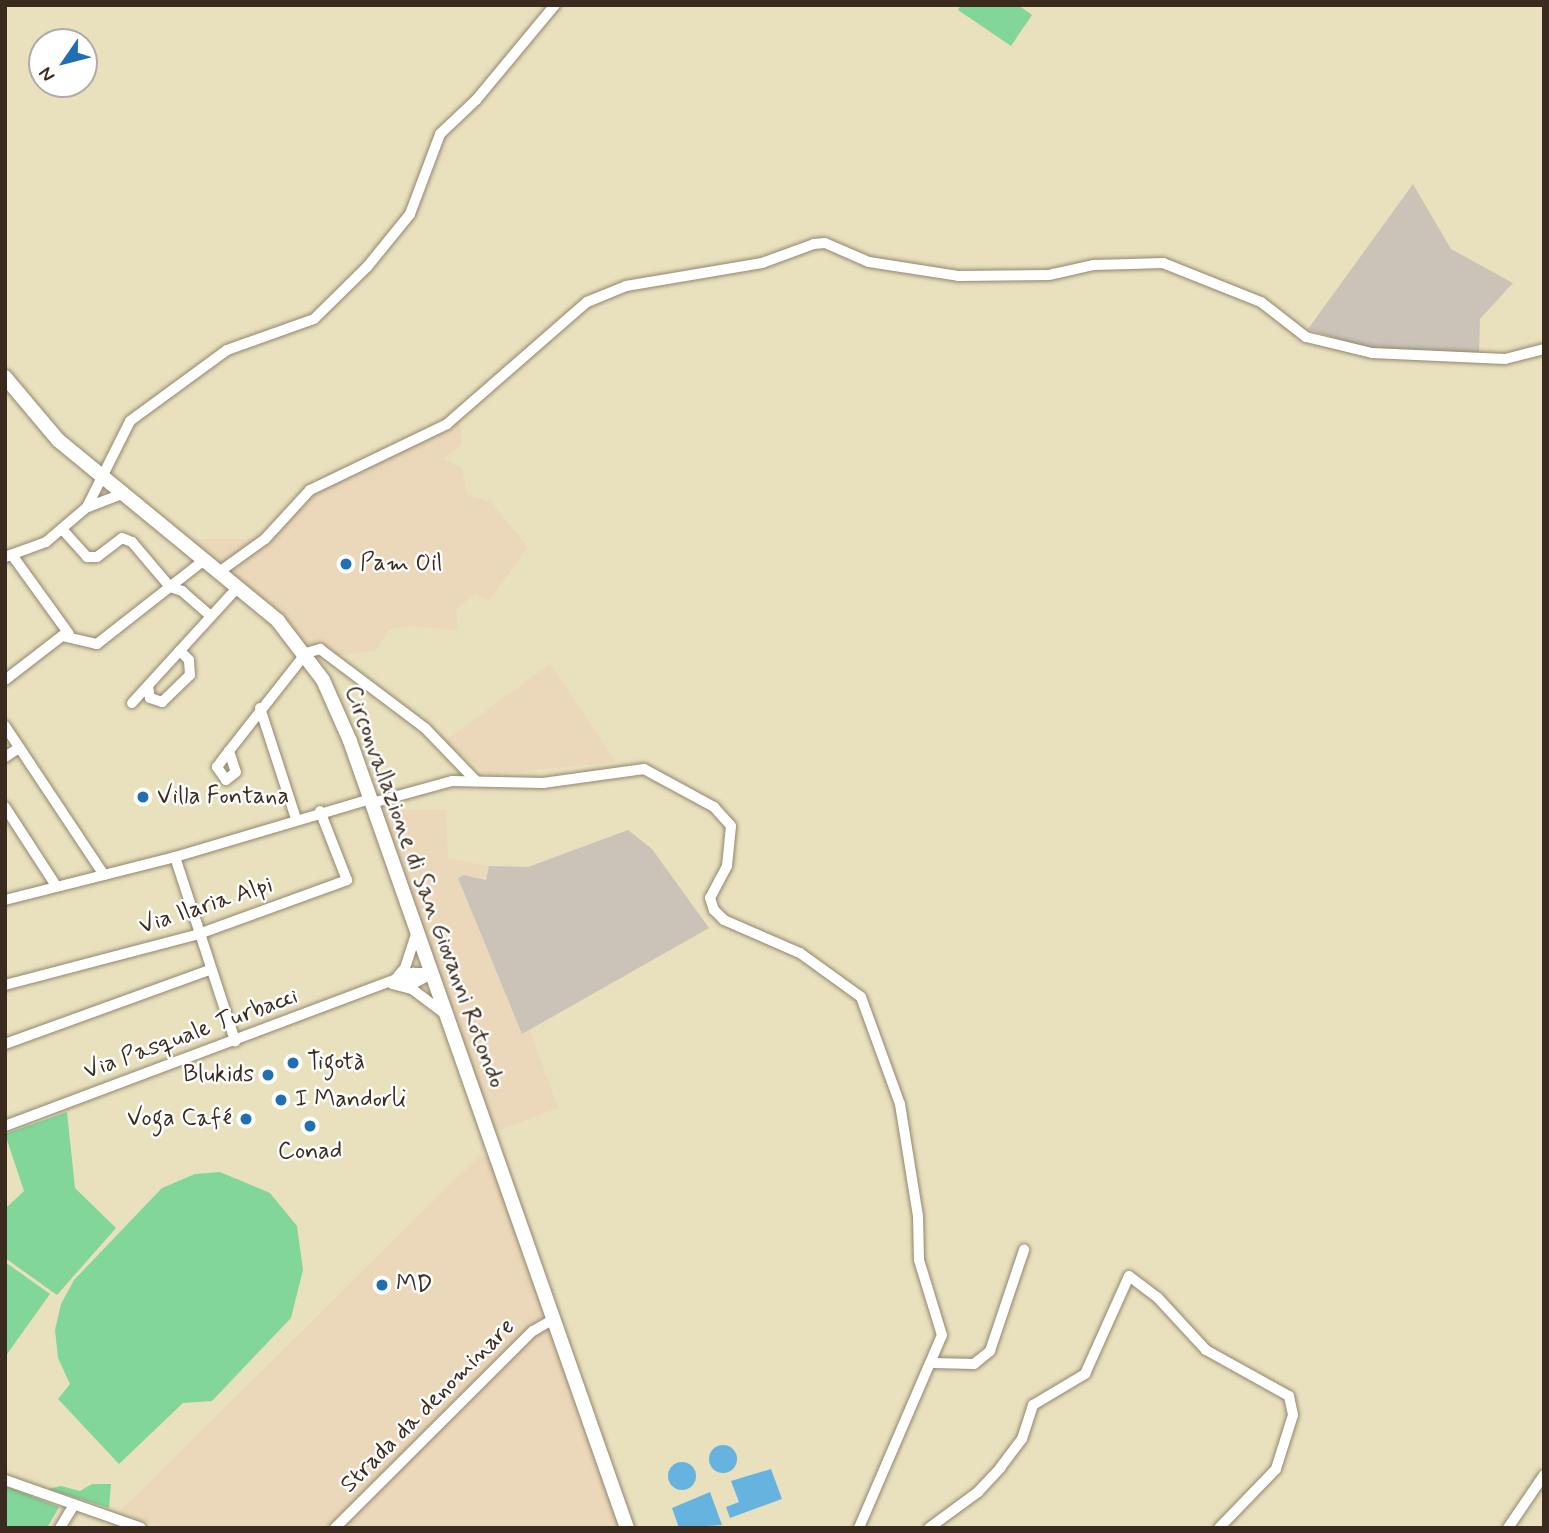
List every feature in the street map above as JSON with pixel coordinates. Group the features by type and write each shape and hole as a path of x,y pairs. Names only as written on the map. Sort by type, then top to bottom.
{"main road":[{"name":"Circonvallazione di San Giovanni Rotondo","path":"5,377 58,440 278,621 306,653 334,702 372,801 627,1528"}],"street":[{"path":"87,507 130,421 227,350 314,319 367,267 410,214 440,134 499,74 555,5"},
{"path":"219,572 265,539 310,489 447,424 586,302 626,286 762,263 814,244 825,243 869,262 958,276 1049,275 1114,262 1163,263 1261,302 1306,337 1371,353 1505,359 1544,349"},
{"path":"122,494 87,507 46,541 8,556 69,634 86,645 97,644 204,559"},
{"path":"62,528 87,557 97,556 122,538 132,541 170,587 182,591 211,616"},
{"path":"132,704 238,587"},
{"path":"5,680 69,634"},
{"path":"229,751 260,708 306,653 320,649 393,702 476,780"},
{"path":"148,686 150,698 162,702 190,675 190,660 180,651"},
{"path":"260,708 296,819"},
{"path":"5,726 104,875"},
{"path":"5,757 19,748"},
{"path":"5,900 175,857 320,811 452,781 556,783 644,769 714,807 731,826 727,866 710,898 714,910 724,920 800,953 861,997 900,1104 918,1216 919,1260 942,1335 933,1363 859,1528"},
{"path":"5,807 57,887"},
{"name":"Via Ilaria Alpi","path":"5,985 197,935 346,880 320,811"},
{"path":"175,857 197,935 234,1041"},
{"path":"417,930 405,968 392,984 412,989 448,1017"},
{"path":"5,1044 209,970"},
{"name":"Via Pasquale Turbacci","path":"5,1126 392,984 416,982 432,973"},
{"path":"933,1363 974,1364 990,1351 1024,1250"},
{"path":"929,1528 978,1493 1000,1468 1022,1439 1033,1405 1075,1384 1084,1374 1129,1276 1158,1298 1206,1350 1289,1396 1293,1415 1276,1469 1219,1528"},
{"name":"Strada da denominare","path":"335,1528 533,1331 554,1319"},
{"path":"1508,1528 1544,1475"},
{"path":"5,1480 141,1528"},
{"path":"60,1528 74,1505"}],"shaded area":[{"path":"1413,184 1451,249 1513,283 1480,319 1479,354 1378,352 1308,329"},
{"path":"459,418 462,445 443,459 462,468 467,495 490,501 528,547 488,602 476,593 456,610 458,630 407,626 389,630 376,651 322,657 312,670 277,628 180,548 191,539 255,539 270,530 307,487"},
{"path":"550,664 616,762 488,775 445,741"},
{"path":"379,810 446,810 448,858 489,866 487,880 465,875 523,1034 530,1030 558,1108 494,1132"},
{"path":"628,830 652,849 709,928 522,1034 458,878 464,875 486,880 489,866 528,867"},
{"path":"479,1156 491,1157 620,1528 162,1528 120,1511"}],"green space":[{"path":"961,5 1018,5 1032,15 1011,46 958,10"},
{"path":"67,1112 75,1188 116,1228 57,1295 5,1258 5,1209 24,1191 5,1134"},
{"path":"220,1172 270,1193 297,1226 303,1270 291,1318 212,1401 183,1403 119,1464 58,1399 70,1384 58,1358 55,1330 61,1304 74,1280 162,1188 195,1174"},
{"path":"5,1262 50,1294 5,1357"},
{"path":"92,1484 111,1484 109,1508 48,1489 61,1486 80,1491"},
{"path":"5,1486 59,1507 47,1528 5,1528"}],"water":[{"path":"723,1445 733,1449 737,1459 733,1469 723,1473 713,1469 709,1459 713,1449"},
{"path":"682,1462 692,1466 696,1476 692,1486 682,1490 672,1486 668,1476 672,1466"},
{"path":"771,1469 782,1499 730,1518 726,1507 739,1502 731,1481"},
{"path":"710,1492 722,1525 679,1528 672,1508"}],"place":[{"name":"Pam Oil","path":"346,564"},
{"name":"Villa Fontana","path":"143,797"},
{"name":"Tigotà","path":"293,1063"},
{"name":"Blukids","path":"268,1075"},
{"name":"I Mandorli","path":"281,1100"},
{"name":"Voga Café","path":"246,1119"},
{"name":"Conad","path":"310,1126"},
{"name":"MD","path":"382,1285"}]}
